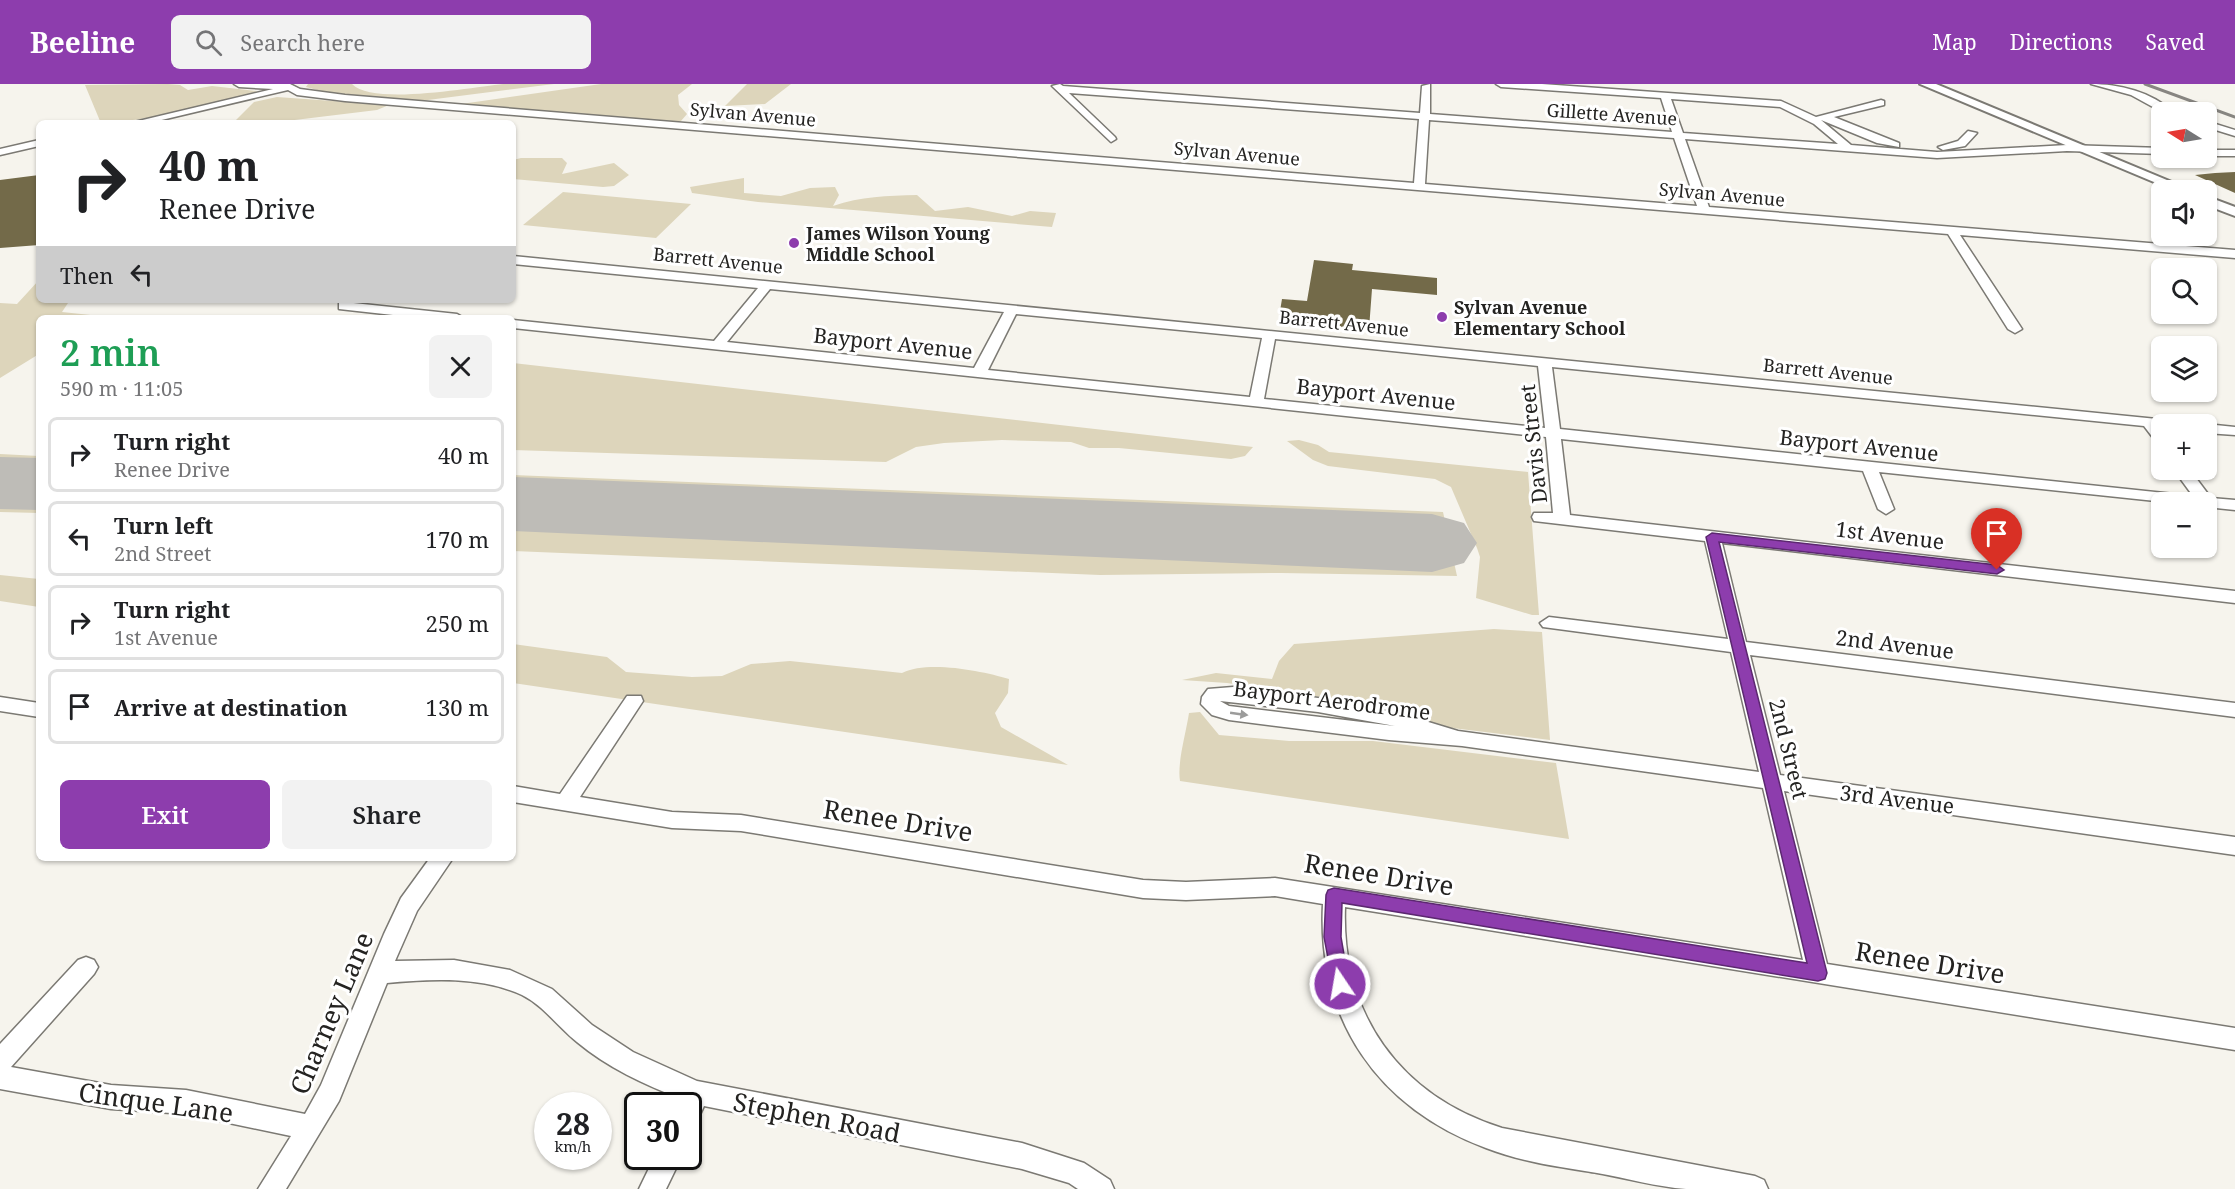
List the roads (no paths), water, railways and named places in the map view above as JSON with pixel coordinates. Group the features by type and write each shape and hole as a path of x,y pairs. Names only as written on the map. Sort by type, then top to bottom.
{"main road":[{"path":"1926,84 2160,180"},
{"path":"2217,205 2235,212"}],"street":[{"name":"Sylvan Avenue","path":"239,84 293,85 297,92 323,95 1102,160 1119,149 1419,186 2235,254"},
{"path":"1501,84 1781,104 1881,141 1915,147 1951,147 1961,144 1972,133"},
{"path":"2096,84 2134,93 2151,102"},
{"path":"149,120 264,96 293,85"},
{"path":"1419,186 1427,86"},
{"path":"1057,87 1119,149 1102,160"},
{"name":"Gillette Avenue","path":"1057,87 1937,155 2085,149 2151,151"},
{"path":"1665,96 1704,210"},
{"path":"1819,118 1881,103"},
{"path":"1819,118 1848,148"},
{"path":"2217,127 2235,133"},
{"path":"0,152 36,144"},
{"path":"2217,153 2235,153"},
{"path":"1952,231 2015,329"},
{"name":"Barrett Avenue","path":"516,260 2149,422"},
{"path":"717,346 767,285"},
{"path":"346,303 435,315"},
{"path":"979,373 1012,309"},
{"name":"Bayport Avenue","path":"516,324 2151,496"},
{"path":"1256,403 1269,335"},
{"name":"Davis Street","path":"1545,363 1562,520"},
{"path":"2217,429 2235,431"},
{"path":"1869,467 1886,509"},
{"name":"Bayport Avenue","path":"2217,503 2235,505"},
{"name":"1st Avenue","path":"1540,518 2235,597"},
{"name":"2nd Street","path":"1712,537 1818,973"},
{"name":"2nd Avenue","path":"1548,623 2235,710"},
{"name":"Bayport Aerodrome","path":"1459,738 1377,714 1233,694 1215,694 1211,697 1211,704 1219,710 1229,712 1389,733 1459,738 1559,752"},
{"path":"566,801 634,701"},
{"path":"0,704 36,710"},
{"name":"3rd Avenue","path":"1559,752 2235,846"},
{"name":"Renee Drive","path":"516,794 672,819 741,823 1143,889 1186,891 1275,886 2235,1039"},
{"name":"Charney Lane","path":"271,1189 311,1128 330,1093 379,973 410,905 440,861"},
{"path":"1334,895 1332,937 1335,966 1345,1003 1361,1036 1381,1064 1415,1095 1462,1125 1516,1145 1755,1189"},
{"path":"0,1062 86,967"},
{"name":"Stephen Road","path":"379,973 449,968 528,987 552,1002 584,1033 613,1054 675,1092"},
{"name":"Cinque Lane","path":"0,1077 111,1097 186,1102 311,1128"},
{"name":"Stephen Road","path":"702,1104 1022,1156 1075,1172 1101,1189"},
{"path":"652,1189 662,1170"}],"railway":[{"path":"2145,84 2235,117"}],"place":[{"name":"James Wilson Young Middle School","path":"794,243"},
{"name":"Sylvan Avenue Elementary School","path":"1442,317"}]}
